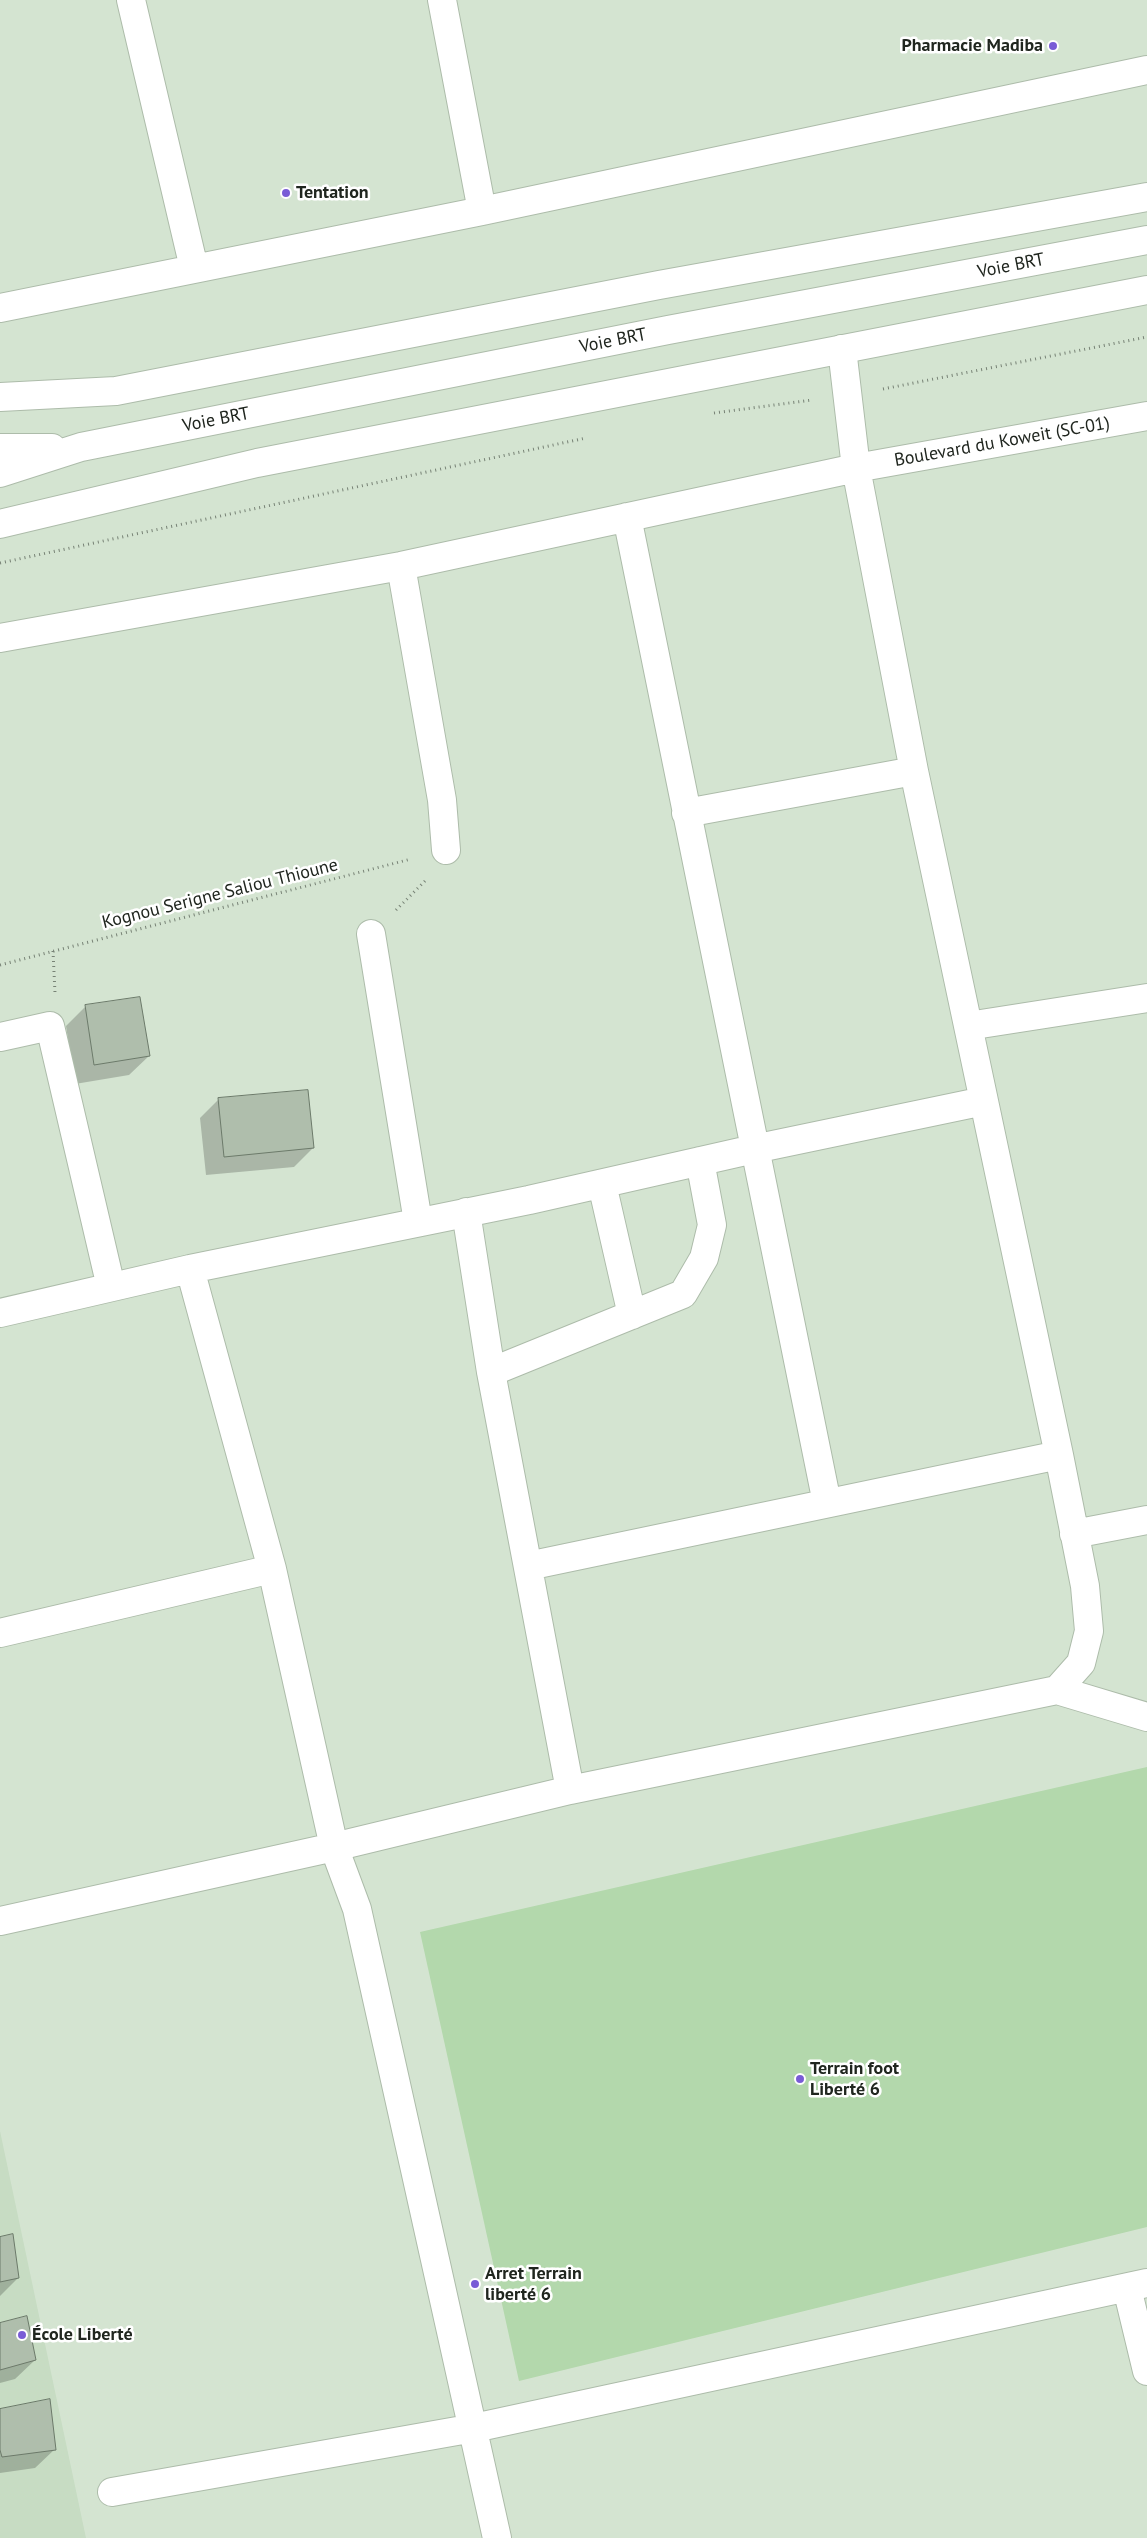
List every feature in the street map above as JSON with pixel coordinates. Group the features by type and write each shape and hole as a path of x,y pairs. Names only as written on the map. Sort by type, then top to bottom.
{"street":[{"path":"131,0 194,268"},
{"path":"442,0 482,211"},
{"path":"0,308 482,211 1147,70"},
{"path":"0,397 116,391 659,285 1147,197"},
{"name":"Voie BRT","path":"0,473 81,447 668,330 1147,240"},
{"path":"0,524 257,463 1147,290"},
{"path":"842,349 856,468 914,772 1085,1586 1089,1631 1081,1663 1057,1690"},
{"name":"Boulevard du Koweit (SC-01)","path":"0,638 401,566 856,468 1147,416"},
{"name":"Voie BRT","path":"0,448 81,447"},
{"path":"627,517 827,1503"},
{"path":"401,566 442,800 442,851"},
{"path":"686,813 914,772"},
{"path":"371,934 418,1222"},
{"path":"968,1026 1147,998"},
{"path":"0,1037 50,1026 112,1287"},
{"path":"0,1314 190,1269 602,1184 754,1149 984,1101"},
{"path":"491,1372 684,1294 704,1258 712,1225 700,1161"},
{"path":"602,1184 632,1315"},
{"path":"466,1212 491,1372 570,1790"},
{"path":"190,1269 272,1569 334,1846 357,1909 497,2538"},
{"path":"528,1566 1059,1455"},
{"path":"1074,1534 1147,1520"},
{"path":"0,1633 272,1569"},
{"path":"0,1921 334,1846 570,1790 1057,1690 1147,1717"},
{"path":"112,2492 474,2428 1137,2285 1147,2371"}],"path":[{"path":"705,414 847,396 1147,337"},
{"path":"0,563 590,437"},
{"path":"371,934 426,880 442,851"},
{"name":"Kognou Serigne Saliou Thioune","path":"0,965 442,851"}],"shaded area":[{"name":"École Liberté","path":"0,2131 86,2538 0,2538"}],"green space":[{"name":"Terrain foot Liberté 6","path":"1147,1767 1147,2227 519,2381 420,1932"}],"building":[{"path":"140,997 150,1056 94,1065 85,1005"},
{"path":"308,1090 314,1148 224,1157 218,1098"},
{"path":"13,2234 19,2278 0,2282 0,2237"},
{"path":"27,2316 36,2360 0,2370 0,2323"},
{"path":"50,2399 56,2450 2,2457 0,2450 0,2409"}],"place":[{"name":"Pharmacie Madiba","path":"1053,46"},
{"name":"Tentation","path":"286,193"},
{"name":"Terrain foot Liberté 6","path":"800,2079"},
{"name":"Arret Terrain liberté 6","path":"475,2284"},
{"name":"École Liberté","path":"22,2335"}]}
